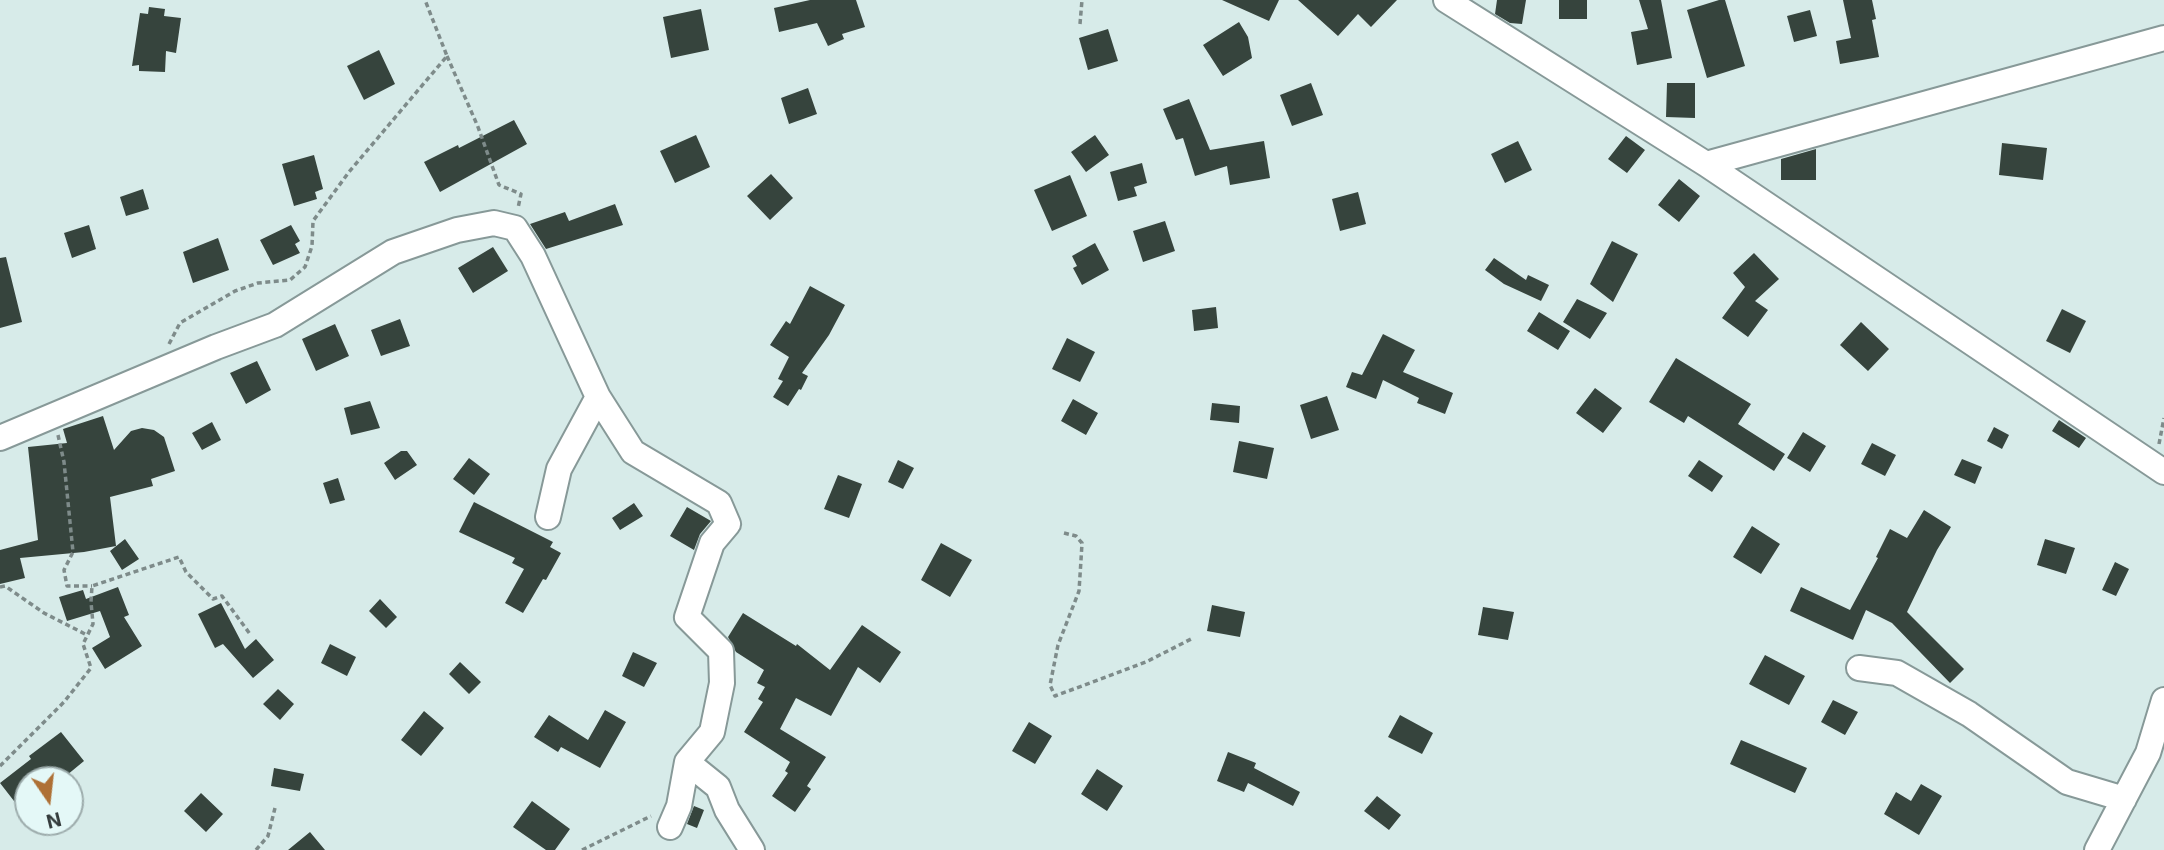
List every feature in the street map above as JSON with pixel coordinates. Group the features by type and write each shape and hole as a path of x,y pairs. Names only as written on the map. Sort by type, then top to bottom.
{"street":[{"path":"1446,0 1706,164 2164,472"},
{"path":"1706,164 2164,38"},
{"path":"0,438 275,325 393,251 457,230 494,223 515,228 533,256 598,397 633,452 719,503 728,524 712,543 687,617 721,651 722,683 712,732 687,762 674,816"},
{"path":"548,517 559,468 598,397"},
{"path":"1859,668 1897,673 1969,713 2067,782 2123,799"},
{"path":"2097,850 2148,753 2164,700"},
{"path":"687,762 718,787 727,810 752,850"}],"path":[{"path":"425,0 499,185 521,194 515,228"},
{"path":"1080,24 1082,0"},
{"path":"154,374 180,323 235,291 258,283 290,280 305,267 312,246 313,221 349,172 447,56"},
{"path":"58,433 64,462 73,552 64,570 66,586 92,586 179,557 186,572 213,599 222,596 250,634"},
{"path":"1064,533 1076,536 1082,543 1079,591 1058,645 1050,685 1055,696 1146,662 1193,638"},
{"path":"0,587 5,586 44,613 87,635"},
{"path":"0,766 64,702 91,668 83,644 93,624 92,586"},
{"path":"256,850 268,836 275,808"},
{"path":"582,850 638,820 674,816"}],"building":[{"path":"810,0 856,0 865,27 842,34 844,39 828,46 817,23 779,32 774,8"},
{"path":"1222,0 1279,0 1269,21"},
{"path":"1298,0 1397,0 1371,27 1358,14 1338,36"},
{"path":"1497,0 1526,0 1522,24 1510,23 1495,14"},
{"path":"1559,0 1587,0 1587,19 1559,19"},
{"path":"1639,0 1661,0 1672,58 1637,65 1631,32 1648,29"},
{"path":"1725,0 1745,66 1707,78 1687,10"},
{"path":"1843,0 1872,0 1876,19 1872,20 1879,57 1840,64 1836,41 1851,38"},
{"path":"149,7 165,9 164,16 181,18 176,53 166,51 165,72 139,71 139,65 132,66 140,13 148,14"},
{"path":"701,9 709,50 671,58 663,17"},
{"path":"1810,10 1817,36 1794,42 1787,16"},
{"path":"1239,22 1248,37 1252,58 1223,76 1203,45"},
{"path":"1108,29 1118,61 1088,70 1079,38"},
{"path":"379,50 395,84 364,100 347,66"},
{"path":"1311,83 1323,115 1292,126 1280,95"},
{"path":"1667,83 1695,83 1695,118 1666,117"},
{"path":"808,88 817,114 789,124 781,98"},
{"path":"1189,99 1210,150 1264,141 1270,178 1230,185 1227,166 1195,176 1183,138 1176,140 1163,109"},
{"path":"514,120 527,144 440,192 424,162 458,145 459,148"},
{"path":"696,135 710,167 675,183 660,151"},
{"path":"1095,135 1109,155 1086,172 1071,152"},
{"path":"1626,136 1645,150 1627,173 1608,159"},
{"path":"1518,141 1532,170 1505,183 1491,154"},
{"path":"2002,143 2047,148 2043,180 1999,175"},
{"path":"1816,149 1816,180 1781,180 1781,159"},
{"path":"314,155 323,189 315,192 317,199 294,206 282,164"},
{"path":"1142,163 1147,183 1134,187 1137,196 1118,201 1110,172"},
{"path":"771,174 793,198 770,220 747,196"},
{"path":"1070,175 1087,216 1052,231 1034,190"},
{"path":"1679,179 1700,196 1679,222 1658,205"},
{"path":"143,189 149,209 126,216 120,197"},
{"path":"1358,192 1366,224 1340,231 1332,199"},
{"path":"615,204 623,225 546,249 530,224 565,212 569,221"},
{"path":"1165,221 1175,251 1143,262 1133,231"},
{"path":"89,225 96,249 72,258 64,233"},
{"path":"291,225 300,241 295,244 300,253 273,265 260,240"},
{"path":"218,238 229,270 193,283 183,252"},
{"path":"1612,241 1638,254 1613,302 1590,284"},
{"path":"1095,243 1109,270 1082,285 1073,268 1077,266 1072,256"},
{"path":"493,247 508,271 473,293 458,268"},
{"path":"1754,253 1779,279 1755,301 1768,310 1748,337 1722,318 1745,287 1733,273"},
{"path":"6,257 22,322 0,328 0,258"},
{"path":"1494,258 1526,280 1528,275 1549,285 1541,301 1504,284 1485,270"},
{"path":"810,286 845,305 829,335 802,373 808,376 788,406 773,397 783,381 778,379 789,357 770,345 786,321 790,324"},
{"path":"1577,299 1607,313 1590,339 1563,322"},
{"path":"1216,307 1218,328 1194,331 1192,310"},
{"path":"2062,309 2086,321 2070,353 2046,341"},
{"path":"1539,312 1570,331 1558,350 1527,331"},
{"path":"400,319 410,346 381,356 371,330"},
{"path":"1861,322 1889,349 1868,371 1840,345"},
{"path":"335,324 349,356 316,371 302,339"},
{"path":"1383,334 1415,350 1403,372 1453,393 1445,414 1417,403 1419,398 1383,380 1376,399 1346,387 1352,372 1362,375"},
{"path":"1067,338 1095,352 1080,382 1052,369"},
{"path":"1676,358 1751,404 1738,424 1785,454 1774,471 1688,416 1684,423 1649,402"},
{"path":"257,361 271,390 246,404 230,373"},
{"path":"1595,388 1622,408 1603,433 1576,413"},
{"path":"1327,396 1339,430 1311,439 1300,405"},
{"path":"1073,399 1098,413 1086,435 1061,421"},
{"path":"370,401 380,428 351,435 344,408"},
{"path":"1212,403 1240,406 1239,423 1210,420"},
{"path":"103,416 114,450 131,431 142,428 154,430 164,437 175,471 151,479 153,486 110,497 116,546 20,558 25,578 0,584 0,550 38,540 28,447 67,443 63,429"},
{"path":"2059,420 2086,438 2079,448 2052,431"},
{"path":"212,422 221,440 202,450 192,433"},
{"path":"1994,427 2009,435 2002,449 1987,441"},
{"path":"1803,432 1826,446 1810,472 1787,458"},
{"path":"1239,441 1274,448 1267,479 1233,472"},
{"path":"1872,443 1896,455 1885,476 1861,464"},
{"path":"401,451 407,451 417,465 395,480 384,463"},
{"path":"469,458 490,474 474,495 453,479"},
{"path":"1962,459 1982,467 1975,484 1954,475"},
{"path":"898,460 914,468 903,489 888,482"},
{"path":"1699,460 1723,476 1712,492 1688,476"},
{"path":"838,475 862,484 849,518 824,509"},
{"path":"338,478 345,500 330,504 323,483"},
{"path":"474,502 553,542 550,547 561,553 523,613 505,603 524,569 512,563 515,558 459,532"},
{"path":"634,503 643,516 620,530 612,518"},
{"path":"687,507 711,521 700,534 694,550 670,536"},
{"path":"1924,510 1951,527 1907,612 1964,669 1950,683 1892,623 1866,610 1853,640 1790,611 1801,587 1850,610 1890,529 1907,538"},
{"path":"1752,526 1780,544 1761,574 1733,557"},
{"path":"125,539 139,559 122,570 110,551"},
{"path":"2045,539 2075,548 2066,574 2037,565"},
{"path":"941,543 972,560 950,597 921,580"},
{"path":"2115,562 2129,569 2116,596 2102,590"},
{"path":"118,587 129,615 124,617 142,646 105,669 92,648 110,637 100,611 67,621 59,597 83,590 86,599"},
{"path":"380,599 397,617 386,628 369,611"},
{"path":"221,603 245,649 256,639 274,660 253,678 223,644 215,648 198,614"},
{"path":"1212,605 1245,612 1240,637 1207,631"},
{"path":"1483,607 1514,612 1508,640 1478,635"},
{"path":"743,613 796,646 797,644 830,670 862,625 901,652 880,683 858,667 831,716 796,698 780,729 826,757 807,786 811,789 795,812 772,796 788,773 785,771 790,762 744,732 763,702 758,699 765,687 757,683 764,670 736,652 728,637"},
{"path":"330,644 356,657 347,676 321,663"},
{"path":"633,652 657,663 644,687 622,676"},
{"path":"1765,655 1805,676 1789,705 1749,684"},
{"path":"460,662 481,682 469,694 449,674"},
{"path":"278,689 294,704 280,720 263,704"},
{"path":"1833,700 1858,712 1845,735 1821,722"},
{"path":"605,710 626,722 600,768 561,747 558,752 534,737 549,715 588,740"},
{"path":"424,711 444,728 421,756 401,740"},
{"path":"1400,715 1433,733 1422,754 1388,737"},
{"path":"1029,722 1052,736 1035,764 1012,751"},
{"path":"61,732 84,761 78,766 22,766 31,759 29,756"},
{"path":"1741,740 1807,768 1795,793 1730,764"},
{"path":"1228,752 1256,763 1254,768 1300,792 1293,806 1248,783 1244,792 1217,781"},
{"path":"274,768 304,774 300,791 271,786"},
{"path":"1097,769 1123,786 1107,811 1081,794"},
{"path":"14,772 14,801 0,783"},
{"path":"1921,784 1942,796 1919,835 1884,814 1896,792 1911,801"},
{"path":"201,793 223,814 206,832 184,811"},
{"path":"1377,796 1401,815 1389,830 1364,811"},
{"path":"532,801 570,829 555,850 546,850 513,827"},
{"path":"694,806 704,810 697,828 687,824"},
{"path":"310,832 325,850 288,850"}]}
